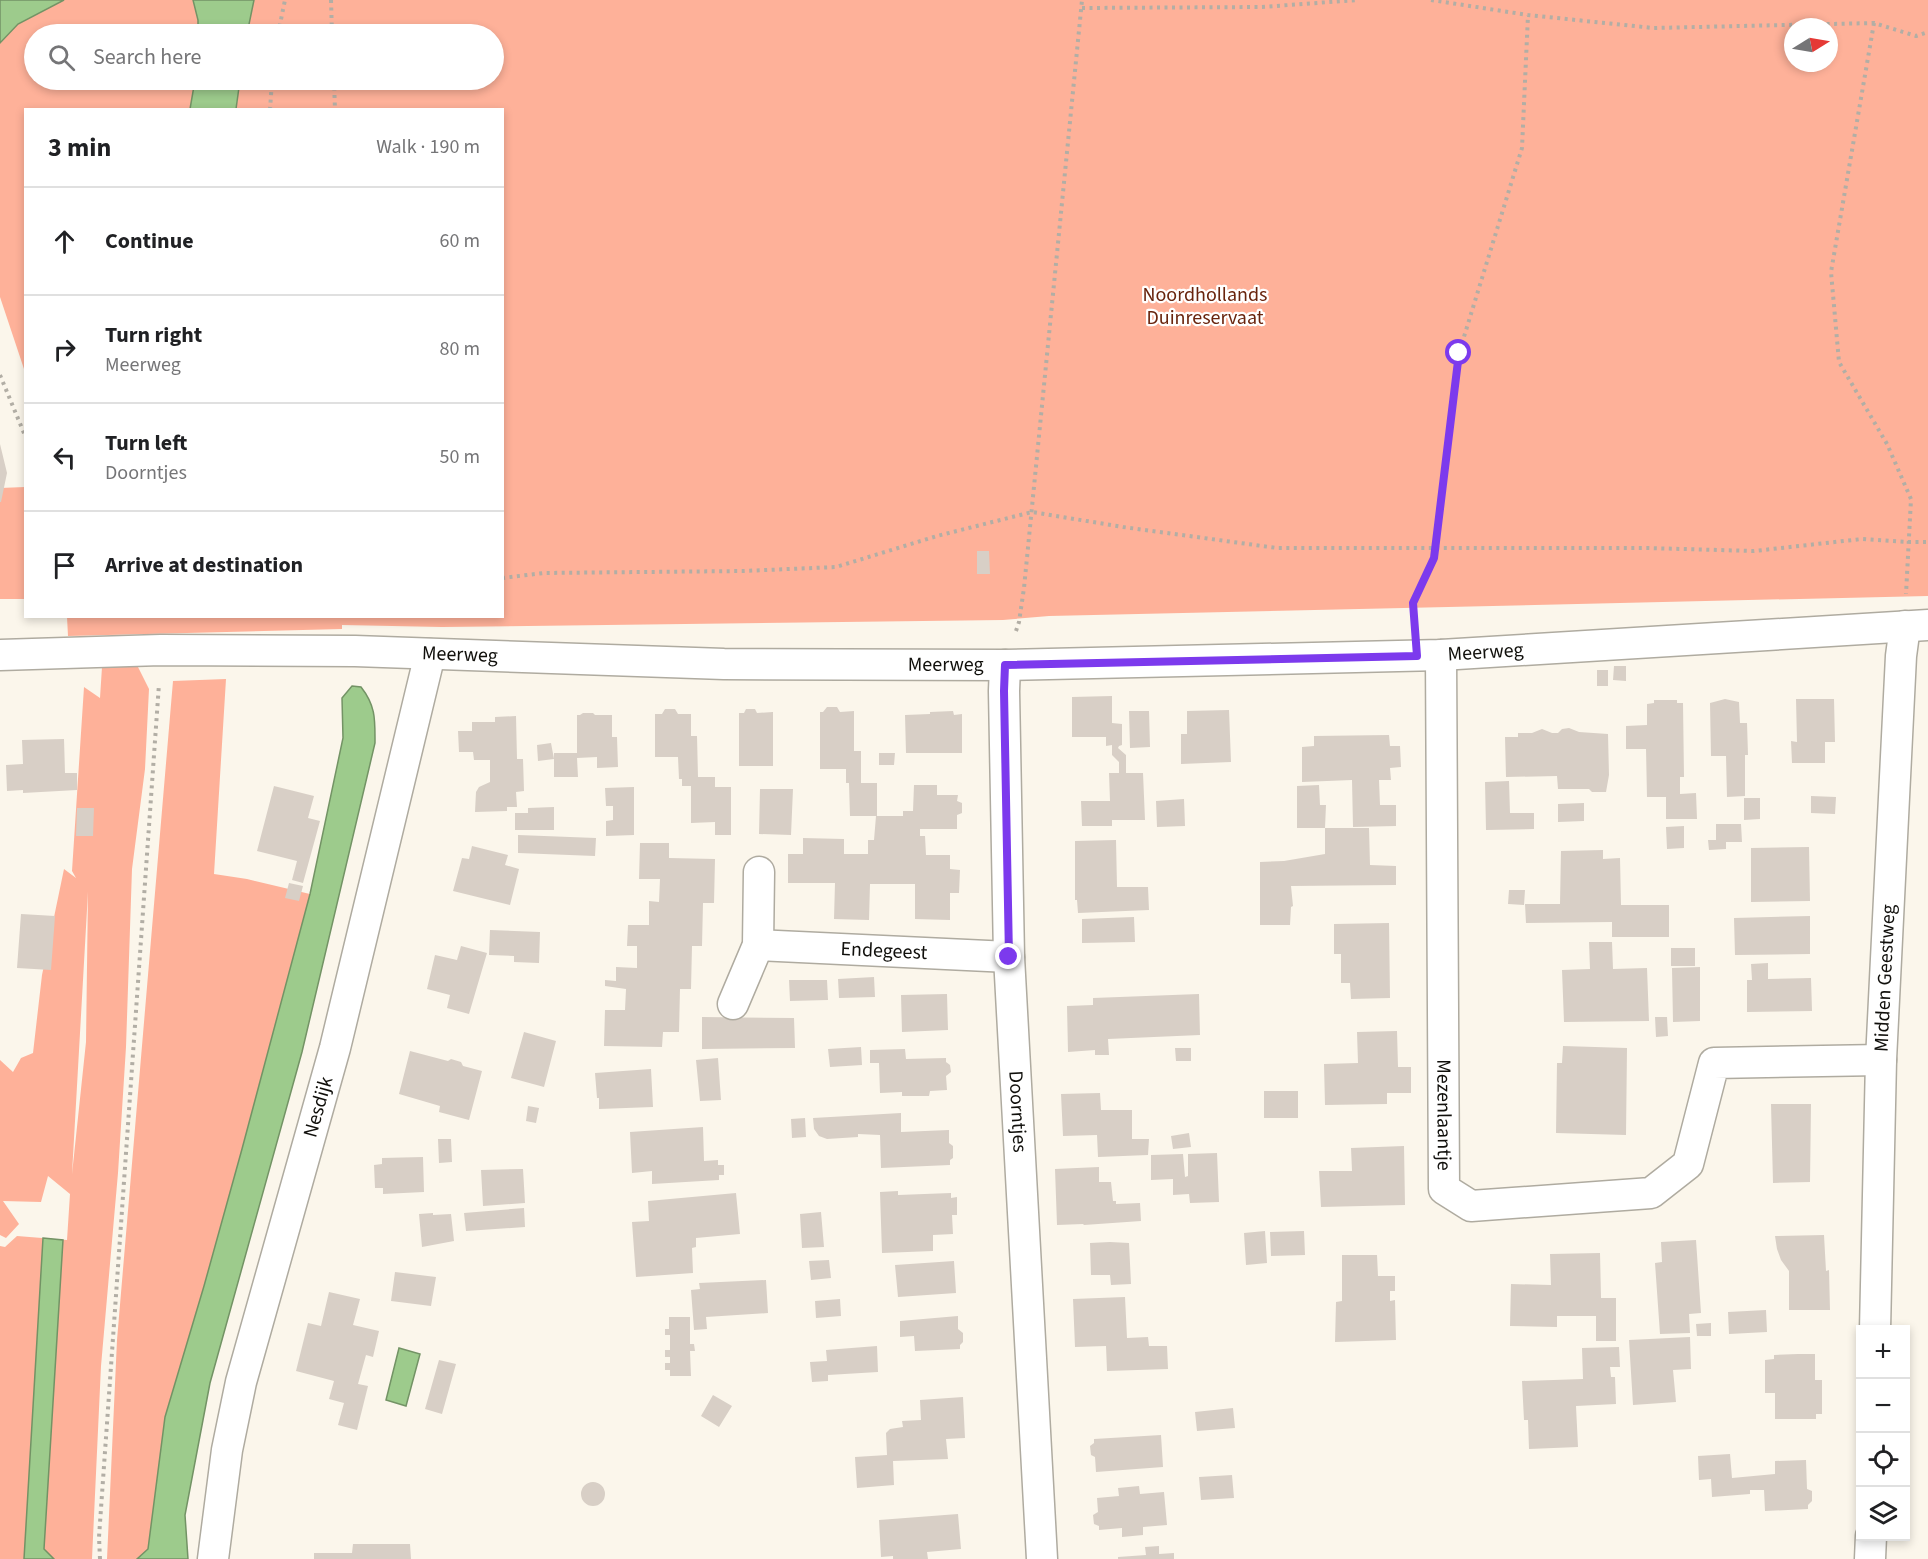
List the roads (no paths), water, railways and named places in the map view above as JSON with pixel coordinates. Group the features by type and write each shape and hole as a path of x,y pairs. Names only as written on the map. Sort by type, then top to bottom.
{"street":[{"name":"Meerweg","path":"0,655 161,650 355,651 724,664 1005,665 1429,655 1917,626"},
{"name":"Midden Geestweg","path":"1875,1325 1881,1060 1902,656 1917,626"},
{"name":"Nesdijk","path":"213,1559 226,1450 241,1382 335,1048 430,654"},
{"name":"Mezenlaantje","path":"1429,655 1444,1189 1471,1206 1652,1193 1688,1164 1714,1063 1881,1060"},
{"name":"Doorntjes","path":"1005,665 1009,957 1042,1559"},
{"path":"733,1004 758,945 759,872"},
{"name":"Endegeest","path":"758,945 1009,957"},
{"path":"1870,1559 1871,1541"}],"park label":[{"name":"Noordhollands Duinreservaat","path":"1205,306"}]}
